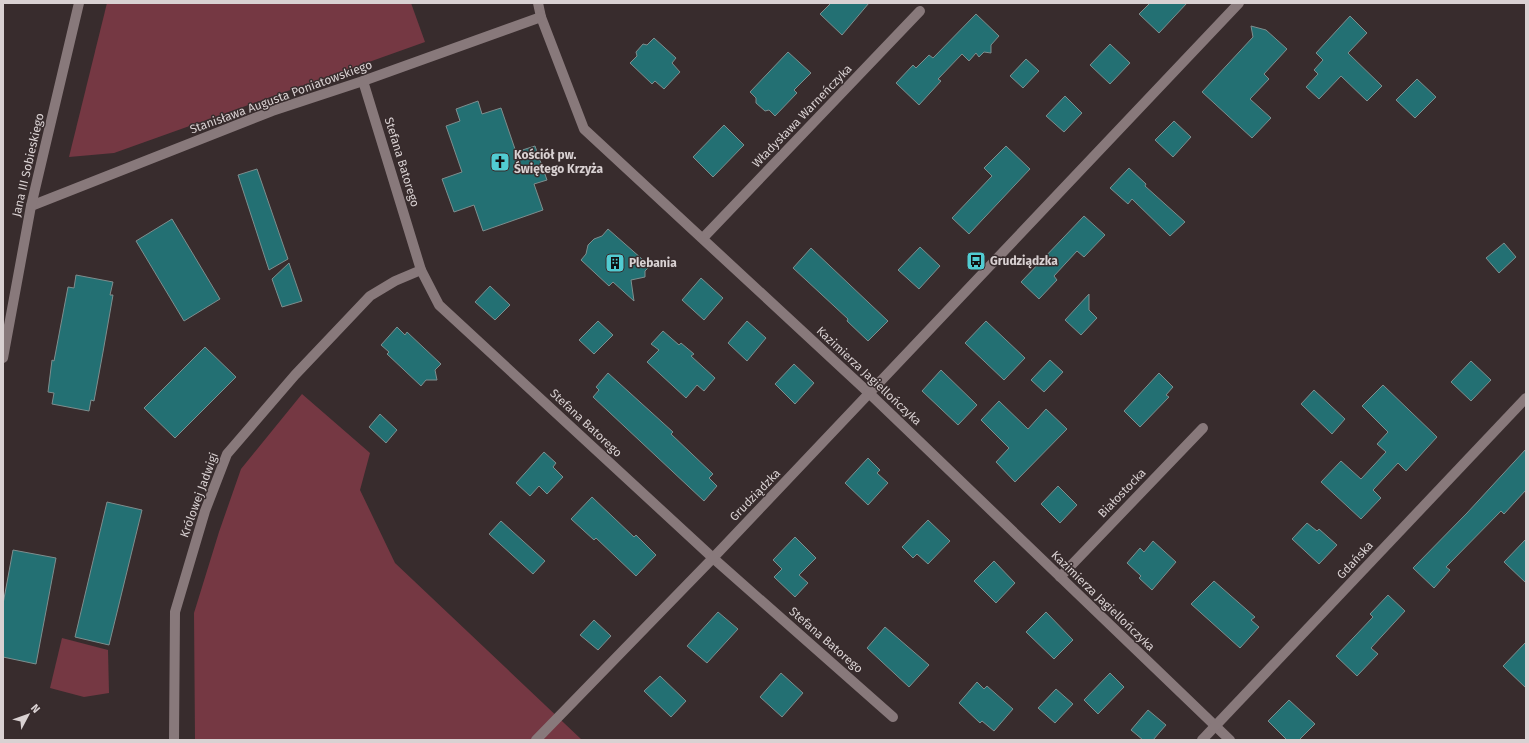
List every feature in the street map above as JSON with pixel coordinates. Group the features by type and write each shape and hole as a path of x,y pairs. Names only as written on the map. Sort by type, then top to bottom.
{"street":[{"name":"Jana III Sobieskiego","path":"3,358 31,206 80,3"},
{"name":"Kazimierza Jagiellończyka","path":"538,3 541,17 584,129 870,394 1230,740"},
{"name":"Grudziądzka","path":"536,740 870,394 1239,3"},
{"name":"Władysława Warneńczyka","path":"703,238 920,11"},
{"name":"Stanisława Augusta Poniatowskiego","path":"31,206 272,111 363,81 541,17"},
{"name":"Stefana Batorego","path":"363,81 422,270 439,305 713,558 893,717"},
{"name":"Królowej Jadwigi","path":"174,740 175,612 205,511 227,454 370,296 395,280 422,270"},
{"name":"Gdańska","path":"1202,740 1526,398"},
{"name":"Białostocka","path":"1060,577 1203,428"}],"shaded area":[{"path":"107,3 411,3 425,42 114,153 69,157"},
{"path":"302,394 370,453 360,490 395,563 582,740 195,740 194,613 219,532 241,469"},
{"path":"62,638 108,650 109,693 84,697 50,688"}],"building":[{"path":"831,3 869,3 842,35 820,14"},
{"path":"1150,3 1187,3 1159,33 1139,14"},
{"path":"976,14 999,36 991,45 991,53 984,52 979,57 976,53 969,61 962,54 938,79 941,81 919,105 896,83 913,65 916,68 929,55 933,58"},
{"path":"1350,16 1367,33 1348,53 1382,86 1367,101 1341,76 1319,99 1306,87 1318,74 1314,70 1323,60 1316,53"},
{"path":"1251,26 1266,30 1287,49 1264,74 1269,79 1250,99 1271,118 1252,138 1202,92 1253,37"},
{"path":"654,38 676,58 672,63 680,72 664,89 655,81 652,84 630,63 637,56 636,52 643,44 647,45"},
{"path":"1110,44 1130,63 1110,84 1090,65"},
{"path":"788,52 811,73 794,90 797,93 775,116 769,110 765,111 756,103 756,98 750,92"},
{"path":"1026,59 1039,71 1023,88 1010,76"},
{"path":"1417,79 1436,97 1415,118 1396,100"},
{"path":"1065,96 1082,113 1064,132 1046,116"},
{"name":"Kościół pw. Świętego Krzyża","path":"478,101 482,114 501,108 516,152 535,146 547,180 534,184 543,210 483,231 474,205 454,212 442,179 462,172 446,126 460,121 456,109"},
{"path":"1174,121 1191,137 1173,157 1155,140"},
{"path":"724,125 744,145 713,177 693,157"},
{"path":"1006,146 1030,169 969,234 952,218 992,176 984,168"},
{"path":"1129,168 1146,184 1145,186 1185,222 1170,236 1132,199 1128,204 1110,188"},
{"path":"257,169 288,259 269,270 238,175"},
{"path":"1084,216 1105,235 1084,257 1077,251 1054,276 1057,280 1039,299 1021,282"},
{"path":"172,219 220,299 184,321 136,241"},
{"name":"Plebania","path":"608,229 650,266 645,271 645,277 631,280 634,301 613,282 609,286 581,260 586,254 588,245 594,239 602,236"},
{"path":"1504,243 1516,257 1499,273 1486,258"},
{"path":"920,247 940,266 919,289 898,270"},
{"path":"811,248 888,321 868,341 847,321 848,319 793,268"},
{"path":"289,263 302,301 282,307 272,279"},
{"path":"76,275 113,282 110,295 113,295 94,401 91,400 89,411 52,404 54,393 48,392 52,360 54,361 68,287 74,288"},
{"path":"701,278 723,298 704,320 682,300"},
{"path":"490,286 510,305 495,320 475,302"},
{"path":"1089,294 1089,310 1097,318 1081,335 1065,320"},
{"path":"598,321 613,335 594,354 579,340"},
{"path":"747,321 766,338 747,361 728,343"},
{"path":"986,321 1025,358 1004,380 965,343"},
{"path":"397,327 405,335 407,332 441,364 435,370 437,380 426,380 421,386 387,354 389,352 381,345"},
{"path":"663,331 679,345 681,343 694,354 691,356 715,378 704,391 697,385 686,398 647,362 659,350 651,344"},
{"path":"205,347 236,377 175,438 144,408"},
{"path":"1050,360 1063,372 1044,392 1031,380"},
{"path":"1471,361 1491,380 1471,401 1451,382"},
{"path":"794,364 814,383 795,404 775,384"},
{"path":"941,370 977,405 958,425 922,391"},
{"path":"608,373 673,432 671,434 713,474 709,478 717,486 704,501 593,397 599,390 596,387"},
{"path":"1159,373 1173,387 1166,395 1169,397 1140,427 1124,411"},
{"path":"1383,385 1437,437 1406,471 1398,463 1373,490 1381,498 1361,519 1321,482 1341,461 1361,479 1386,452 1377,444 1388,432 1362,406"},
{"path":"1314,390 1345,419 1332,434 1301,404"},
{"path":"999,401 1028,429 1046,409 1067,429 1015,482 996,462 1009,448 981,420"},
{"path":"380,414 397,430 386,443 369,427"},
{"path":"1526,449 1526,490 1504,514 1501,511 1446,567 1450,570 1434,588 1413,568 1467,513"},
{"path":"544,452 556,463 553,467 563,477 547,494 539,486 530,496 516,483"},
{"path":"868,458 880,470 877,473 888,483 868,505 845,483"},
{"path":"1058,486 1077,505 1060,523 1041,504"},
{"path":"592,497 634,537 636,535 656,555 636,576 596,538 594,540 571,519"},
{"path":"107,502 142,510 109,645 75,637"},
{"path":"928,520 950,541 928,564 917,554 913,558 902,547"},
{"path":"501,521 545,561 533,574 489,534"},
{"path":"1307,523 1317,531 1319,529 1337,545 1319,564 1292,539"},
{"path":"795,537 816,558 799,575 808,583 795,597 774,577 782,569 773,560"},
{"path":"1526,539 1526,583 1504,562"},
{"path":"1153,541 1176,562 1152,590 1139,578 1141,576 1127,563 1140,548 1144,552"},
{"path":"13,550 56,558 36,664 3,657 3,604"},
{"path":"994,561 1015,583 996,603 974,581"},
{"path":"1214,581 1255,617 1251,620 1259,627 1240,648 1191,604"},
{"path":"1388,595 1405,611 1371,648 1378,654 1357,676 1336,656 1373,617 1370,614"},
{"path":"718,612 738,629 707,663 687,646"},
{"path":"1046,612 1073,640 1054,659 1026,632"},
{"path":"594,620 611,636 598,650 580,635"},
{"path":"885,627 929,665 909,687 867,648"},
{"path":"1526,642 1526,688 1503,666"},
{"path":"781,673 803,693 782,717 760,697"},
{"path":"1110,673 1124,687 1098,714 1084,700"},
{"path":"660,676 686,701 671,717 644,691"},
{"path":"977,682 984,689 987,686 1013,709 994,731 982,721 980,723 959,703"},
{"path":"1056,689 1073,704 1055,723 1038,708"},
{"path":"1289,700 1315,724 1299,740 1287,740 1268,721"},
{"path":"1148,710 1166,725 1153,740 1143,740 1131,730"}],"place":[{"name":"Kościół pw. Świętego Krzyża","path":"500,162"},
{"name":"Grudziądzka","path":"976,261"},
{"name":"Plebania","path":"615,263"}]}
